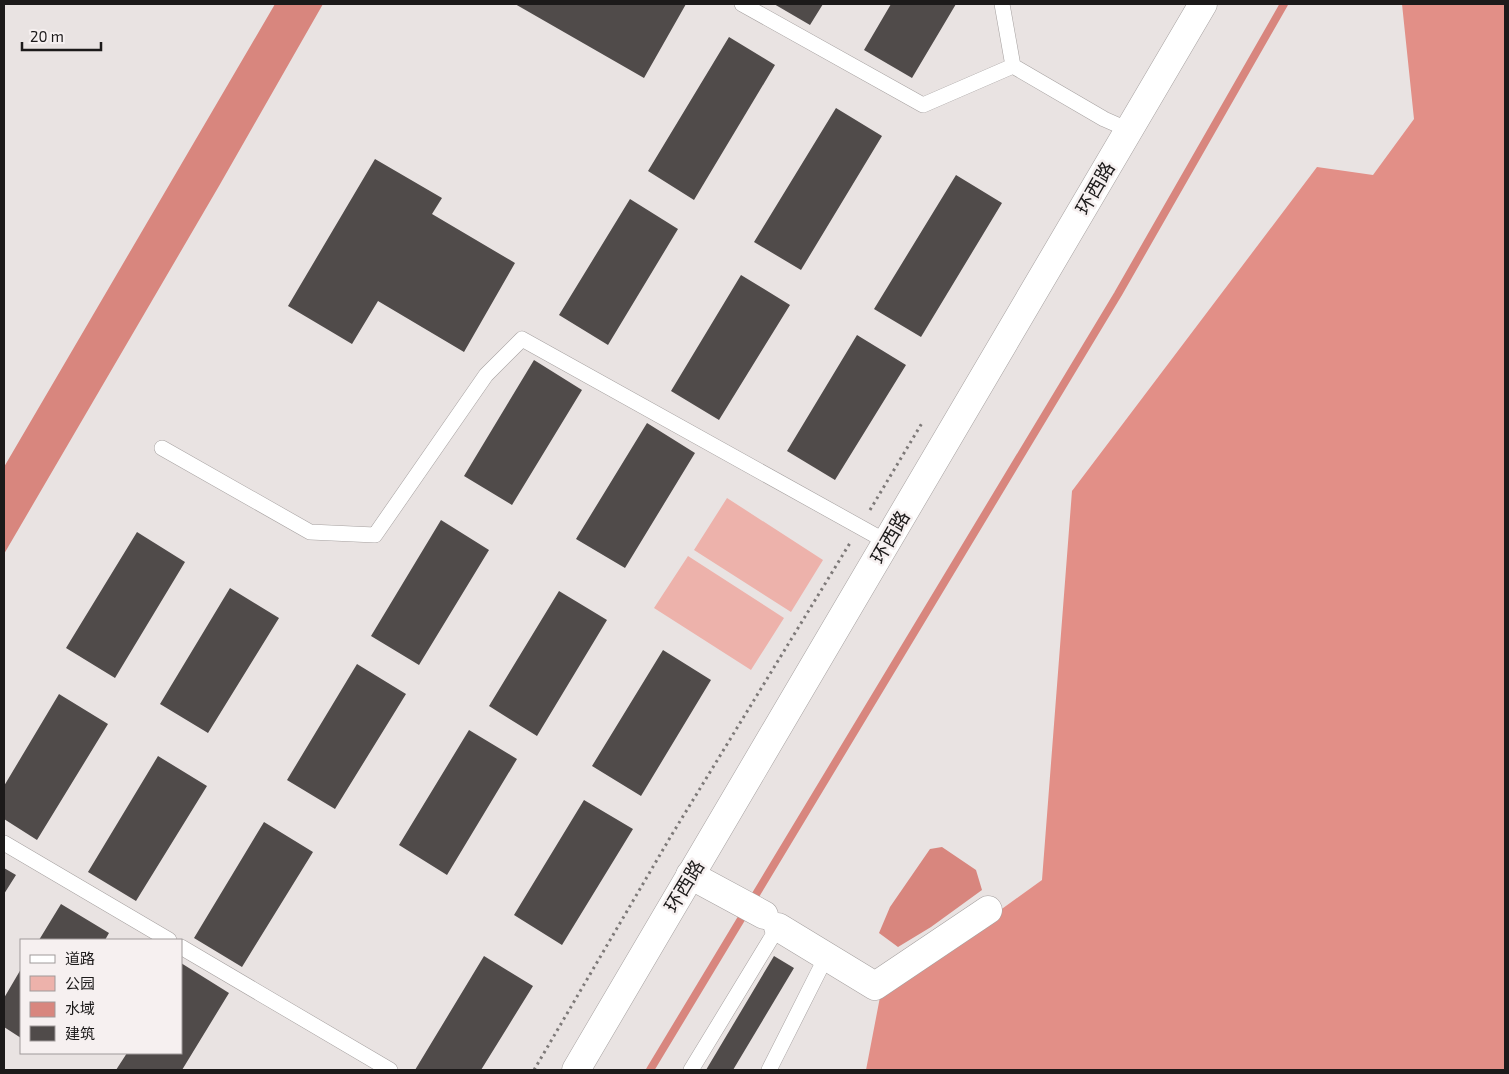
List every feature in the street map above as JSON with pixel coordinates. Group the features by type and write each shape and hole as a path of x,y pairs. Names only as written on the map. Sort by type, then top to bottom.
{"street":[{"name":"环西路","path":"576,1070 1203,4"},
{"path":"690,875 733,898 875,986 988,910"}],"lane":[{"path":"742,4 923,104 1013,66"},
{"path":"1002,4 1013,66 1104,119 1129,130"},
{"path":"162,448 310,532 375,535 486,375 522,339 887,542"},
{"path":"4,843 167,939"},
{"path":"691,1070 771,921"},
{"path":"182,948 390,1070"},
{"path":"769,1070 826,957"}],"green space":[{"path":"727,498 823,560 791,612 694,550"},
{"path":"688,556 784,618 751,670 654,608"}],"shaded area":[{"path":"1402,4 1505,4 1505,1070 866,1070 880,997 1042,880 1072,491 1317,167 1373,175 1414,119"}],"water":[{"path":"275,4 323,4 4,554 4,467"},
{"path":"942,847 976,870 982,890 931,927 898,947 879,933 890,907 930,849"}],"building":[{"path":"515,4 686,4 644,78"},
{"path":"774,4 823,4 810,25"},
{"path":"891,4 956,4 912,78 864,50"},
{"path":"729,37 775,65 694,200 648,171"},
{"path":"836,108 882,136 801,270 754,242"},
{"path":"375,159 442,198 432,214 515,263 464,352 378,301 352,344 288,306"},
{"path":"956,175 1002,203 921,337 874,309"},
{"path":"630,199 678,229 608,345 559,315"},
{"path":"741,275 790,305 719,420 671,391"},
{"path":"857,335 906,365 835,480 787,451"},
{"path":"534,360 582,390 512,505 464,476"},
{"path":"647,423 695,453 625,568 576,539"},
{"path":"441,520 489,550 419,665 371,636"},
{"path":"137,532 185,562 115,678 66,648"},
{"path":"230,588 279,618 208,733 160,704"},
{"path":"559,591 607,620 537,736 489,706"},
{"path":"663,650 711,680 641,796 592,766"},
{"path":"357,664 406,694 335,809 287,780"},
{"path":"59,694 108,724 37,840 4,819 4,786"},
{"path":"469,730 517,759 447,875 399,845"},
{"path":"158,756 207,786 136,901 88,872"},
{"path":"584,800 633,829 562,945 514,915"},
{"path":"264,822 313,852 242,967 194,938"},
{"path":"4,868 16,875 4,894"},
{"path":"61,904 109,933 106,939 40,939"},
{"path":"484,956 533,986 481,1070 415,1070"},
{"path":"774,956 794,968 733,1070 706,1070"},
{"path":"182,964 229,993 182,1070 116,1070 126,1054 182,1054"},
{"path":"20,971 20,1037 4,1027 4,998"}],"waterway":[{"path":"650,1070 1118,294 1284,4"}]}
